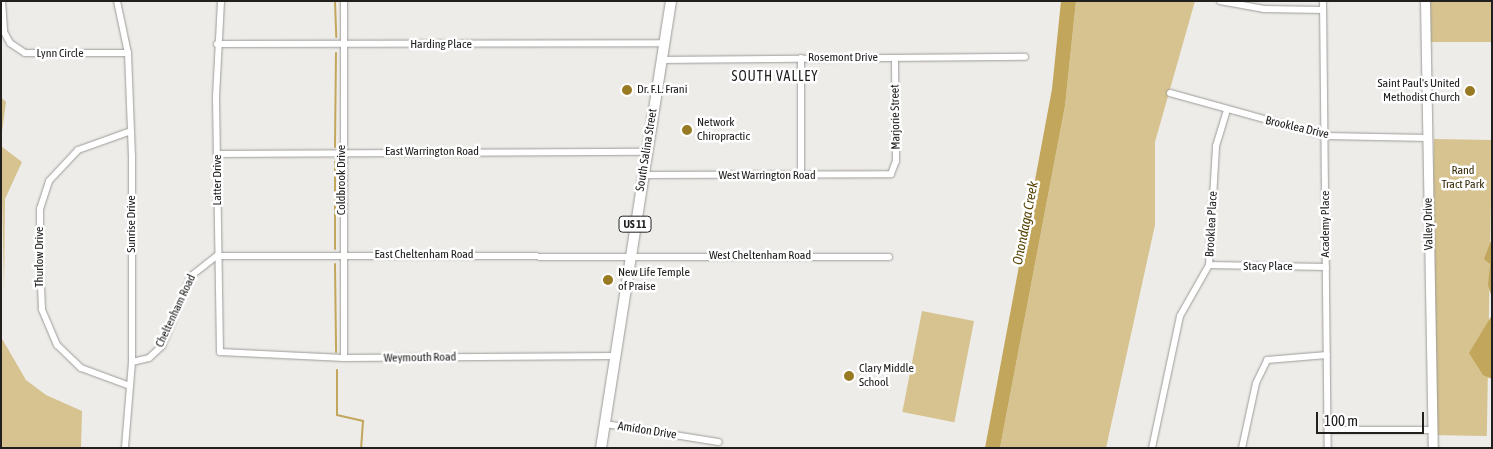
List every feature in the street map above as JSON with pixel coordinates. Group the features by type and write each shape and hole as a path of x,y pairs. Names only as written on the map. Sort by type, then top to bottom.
{"main road":[{"name":"South Salina Street","path":"601,448 671,1"},
{"name":"Valley Drive","path":"1425,1 1433,448"}],"street":[{"name":"Lynn Circle","path":"2,1 4,32 10,43 25,53 128,53"},
{"name":"Sunrise Drive","path":"116,1 128,53 131,131 132,362 125,448"},
{"name":"Latter Drive","path":"221,1 217,44 218,154 216,256 218,346 226,356"},
{"name":"Coldbrook Drive","path":"344,1 342,153 344,358"},
{"path":"1220,1 1264,9 1323,10"},
{"name":"Academy Place","path":"1323,1 1328,448"},
{"name":"Harding Place","path":"217,44 664,43"},
{"name":"Rosemont Drive","path":"662,60 1025,57"},
{"path":"801,58 801,175"},
{"name":"Marjorie Street","path":"891,174 896,161 895,58"},
{"name":"Brooklea Drive","path":"1170,93 1226,110 1326,136 1428,138"},
{"name":"Brooklea Place","path":"1152,448 1180,316 1209,264 1216,146 1226,110"},
{"name":"Thurlow Drive","path":"130,386 81,368 57,345 42,309 40,209 49,181 78,150 131,131"},
{"name":"East Warrington Road","path":"218,154 647,152"},
{"name":"West Warrington Road","path":"643,175 891,174"},
{"name":"East Cheltenham Road","path":"216,256 631,255"},
{"name":"West Cheltenham Road","path":"631,255 889,257"},
{"name":"Cheltenham Road","path":"132,362 148,358 162,346 191,276 216,256"},
{"name":"Stacy Place","path":"1209,264 1326,267"},
{"path":"1242,448 1256,383 1267,360 1327,355"},
{"name":"Weymouth Road","path":"226,356 344,358 615,356"},
{"name":"Amidon Drive","path":"605,424 719,442"},
{"path":"1328,430 1433,430"}],"green space":[{"path":"1076,1 1195,1 1155,142 1155,225 1106,448 1000,448 1065,106"},
{"path":"1430,1 1492,1 1492,42 1430,42"},
{"path":"1,97 6,102 1,139"},
{"name":"Rand Tract Park","path":"1434,139 1492,140 1487,436 1429,435"},
{"path":"1,146 22,162 5,199 4,293"},
{"path":"922,311 974,321 954,422 902,412"},
{"path":"1,337 26,380 46,395 82,411 81,448 1,448"}],"shaded area":[{"path":"1061,1 1076,1 1065,106 1000,448 985,448 1052,89"},
{"path":"1492,238 1492,298 1488,285 1490,264 1484,259"},
{"path":"1492,315 1492,379 1483,375 1469,353"}],"waterway":[{"path":"335,1 336,37"},
{"path":"335,147 336,53"},
{"path":"335,162 335,249"},
{"path":"335,264 336,352"},
{"path":"337,370 337,415 363,421 361,448"}],"place":[{"name":"Dr. F.L. Frani","path":"627,90"},
{"name":"Saint Paul's United Methodist Church","path":"1470,91"},
{"name":"Network Chiropractic","path":"687,130"},
{"name":"New Life Temple of Praise","path":"608,280"},
{"name":"Clary Middle School","path":"849,376"}],"district":[{"name":"SOUTH VALLEY","path":"775,76"}],"water label":[{"name":"Onondaga Creek","path":"1025,223"}]}
